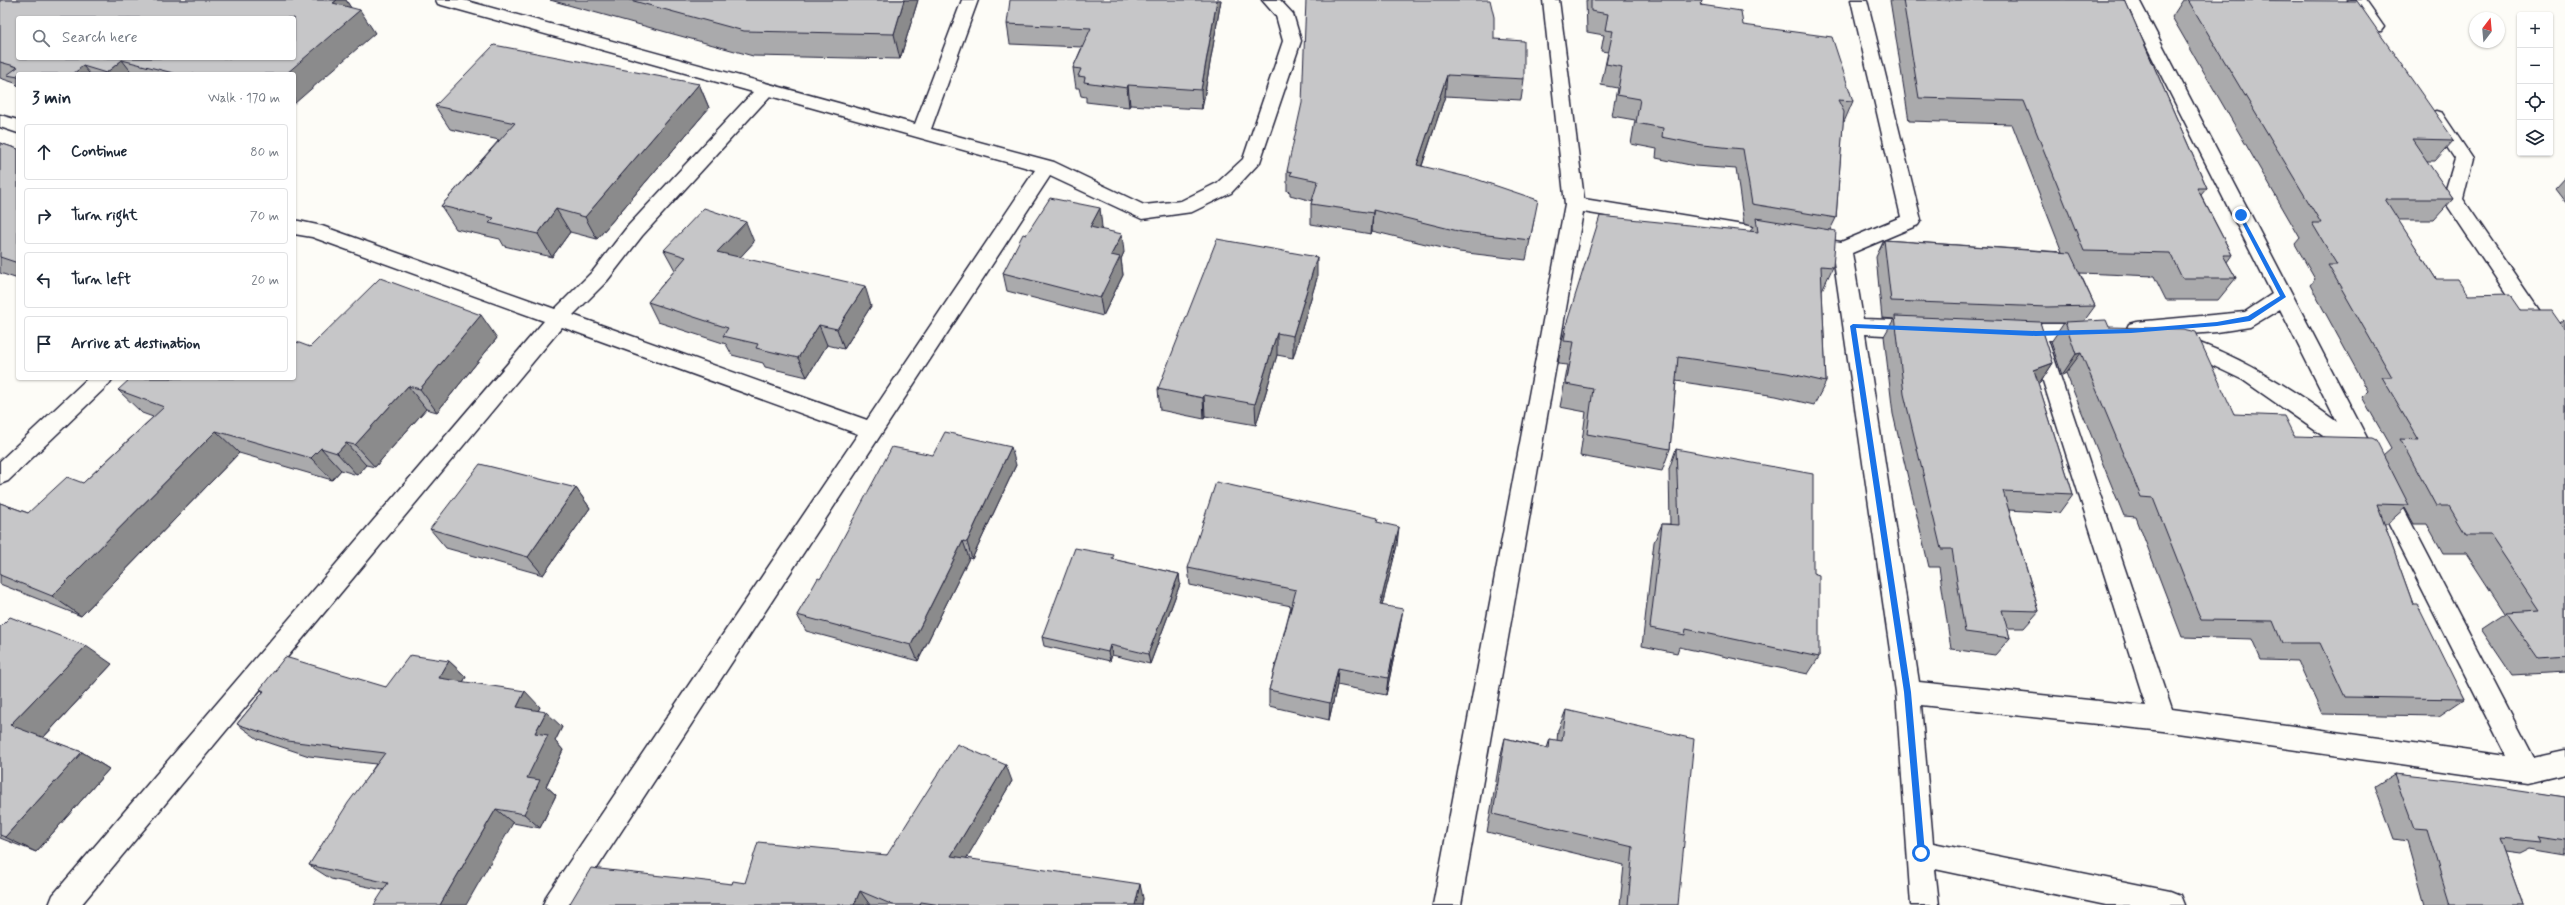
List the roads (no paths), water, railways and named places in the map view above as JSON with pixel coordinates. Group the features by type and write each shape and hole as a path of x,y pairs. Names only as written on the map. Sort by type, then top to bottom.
{"street":[{"path":"444,0 1047,166 1142,212 1185,206 1224,188 1251,162 1292,41 1284,14 1270,0"},
{"path":"921,132 970,0"},
{"path":"1447,905 1575,204 1551,0"},
{"path":"1810,244 1842,249 1911,220 1858,0"},
{"path":"2131,0 2527,770"},
{"path":"2356,0 2387,45"},
{"path":"63,905 558,318 600,276 635,231 766,89"},
{"path":"2425,102 2464,160 2453,199 2565,365"},
{"path":"0,120 16,126"},
{"path":"557,905 1047,166"},
{"path":"1575,204 1764,236"},
{"path":"296,227 315,231 872,430"},
{"path":"1842,249 1908,692 1925,905"},
{"path":"1996,332 2036,333 2118,331 2217,324 2250,318 2283,297"},
{"path":"1853,326 1941,329"},
{"path":"2118,331 2208,353 2284,394 2365,456"},
{"path":"2036,333 2163,719"},
{"path":"3,468 100,380"},
{"path":"1908,692 2163,719 2527,770 2565,762"},
{"path":"1921,853 2170,905"}]}
